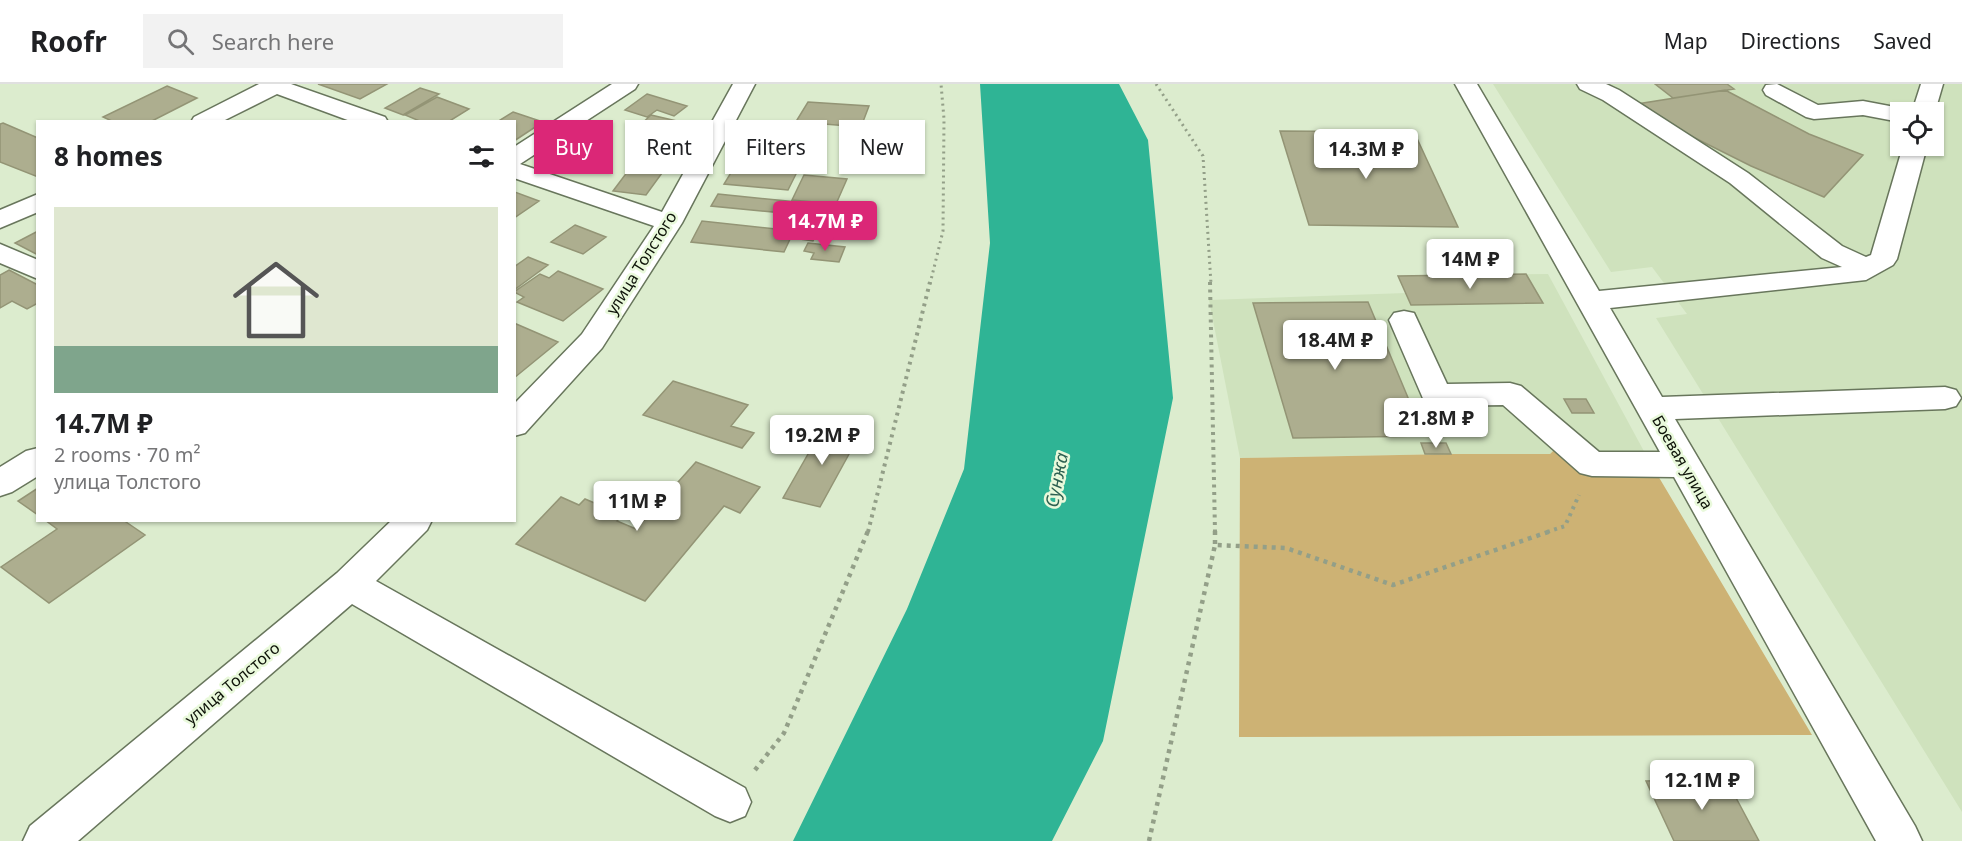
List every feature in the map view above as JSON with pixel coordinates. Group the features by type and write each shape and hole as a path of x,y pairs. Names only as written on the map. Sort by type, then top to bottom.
{"street":[{"path":"516,157 627,84"},
{"name":"улица Толстого","path":"516,423 592,341 669,222 744,84"},
{"name":"Боевая улица","path":"1466,84 1900,841"},
{"path":"1588,84 1611,95 1738,178 1832,252 1867,268"},
{"path":"1927,102 1932,84"},
{"path":"206,120 275,85 371,120"},
{"path":"1774,90 1814,112 1863,108 1890,114"},
{"path":"1591,301 1856,274 1884,260 1912,156"},
{"path":"516,171 669,222"},
{"path":"0,220 36,203"},
{"path":"0,252 36,270"},
{"path":"1404,320 1436,394 1510,394 1592,464 1685,465"},
{"path":"1652,409 1945,398"},
{"path":"0,483 36,461"},
{"name":"улица Толстого","path":"45,841 350,584 412,522"},
{"path":"350,584 730,802"}],"path":[{"path":"730,802 784,734 866,539 943,231 944,119 940,84"},
{"path":"1149,841 1215,545 1210,254 1203,156 1156,84"},
{"path":"1215,545 1286,548 1393,585 1565,526 1592,464"}],"shaded area":[{"path":"1493,84 1962,84 1962,812 1656,318 1687,314 1652,267 1611,272"},
{"path":"1548,274 1646,455 1604,455 1556,448 1550,454 1240,458 1209,300 1406,293 1398,276"},
{"path":"1556,448 1592,448 1604,455 1651,464 1812,735 1239,737 1240,458 1550,454"}],"water":[{"name":"Сунжа","path":"980,84 1119,84 1148,140 1173,398 1103,741 1052,841 793,841 907,609 964,469 990,243"}],"building":[{"path":"318,84 387,84 360,99"},
{"path":"1655,84 1727,84 1734,89 1673,98"},
{"path":"167,86 197,98 154,120 110,120 103,117"},
{"path":"420,88 439,94 403,115 385,108"},
{"path":"1725,90 1809,134 1863,155 1824,197 1751,166 1683,132 1637,104"},
{"path":"647,94 687,106 674,116 657,110 647,117 625,110"},
{"path":"437,97 469,109 451,120 417,120 405,115"},
{"path":"808,102 869,106 864,120 839,120 839,125 827,124 827,120 797,120"},
{"path":"513,112 537,120 534,120 534,128 516,140 516,120 500,120"},
{"path":"651,115 672,120 646,120"},
{"path":"3,123 36,137 36,176 0,162 0,124"},
{"path":"1280,131 1414,132 1458,227 1309,225"},
{"path":"626,174 661,174 646,195 613,191"},
{"path":"730,174 796,174 788,190 724,184"},
{"path":"804,175 847,179 836,204 792,200"},
{"path":"516,192 539,201 516,217"},
{"path":"718,194 807,203 784,252 691,242 702,221 776,229 783,213 711,206"},
{"path":"801,219 840,223 833,237 816,235 813,241 792,238"},
{"path":"575,225 606,237 583,254 551,242"},
{"path":"36,232 36,254 15,243"},
{"path":"808,243 845,247 839,262 811,259 814,253 804,251"},
{"path":"528,257 548,265 516,289 516,266"},
{"path":"9,270 36,284 36,304 27,309 12,301 0,308 0,275"},
{"path":"558,271 603,289 563,321 517,302 524,297 516,293 516,291 540,274 549,278"},
{"path":"1526,274 1543,303 1411,305 1398,276"},
{"path":"1368,302 1424,436 1293,438 1253,303"},
{"path":"516,324 558,342 516,376"},
{"path":"673,381 748,405 731,426 754,433 742,448 643,415"},
{"path":"1564,399 1586,399 1594,413 1572,413"},
{"path":"824,426 860,434 820,507 783,498"},
{"path":"1421,443 1446,443 1451,454 1425,454"},
{"path":"696,462 760,487 740,513 724,506 645,601 516,544 561,497 579,505 585,499 623,515 617,521 636,529"},
{"path":"36,489 36,514 18,501"},
{"path":"48,522 126,522 145,535 49,603 1,567 57,529"},
{"path":"1726,779 1759,841 1674,841 1646,781"}]}
